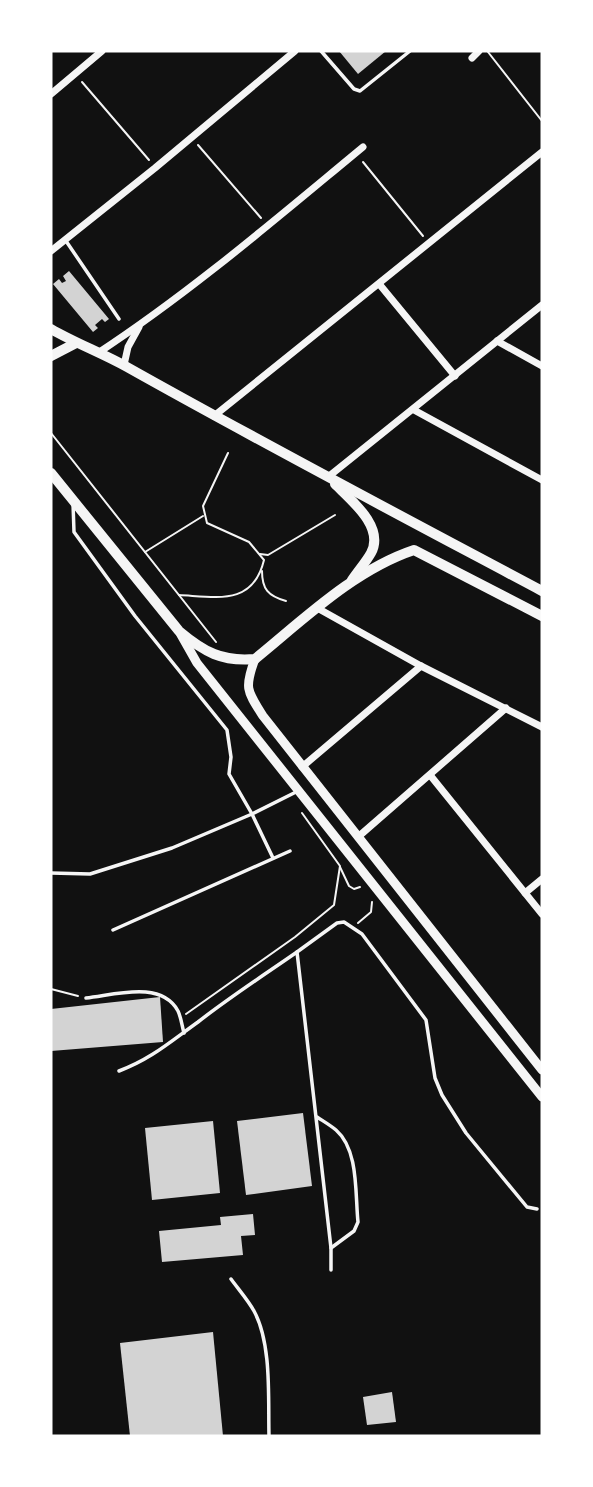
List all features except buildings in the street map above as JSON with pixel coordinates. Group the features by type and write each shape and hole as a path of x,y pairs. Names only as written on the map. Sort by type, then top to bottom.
{"main road":[{"path":"51,329 76,344 124,365 542,591"},
{"path":"51,356 76,344"},
{"path":"51,473 179,632 195,645 222,659 255,659 347,586 396,556 414,550 542,616"},
{"path":"328,477 357,507 371,525 376,538 372,552 347,586"}],"street":[{"path":"51,93 102,51"},
{"path":"51,251 295,51"},
{"path":"471,58 479,51"},
{"path":"98,353 140,325 363,147"},
{"path":"214,416 542,152"},
{"path":"380,285 455,376"},
{"path":"328,477 542,305"},
{"path":"124,365 128,347 140,325"},
{"path":"497,341 542,366"},
{"path":"414,410 542,480"},
{"path":"319,608 421,666 542,727"},
{"path":"179,632 197,663 293,793 542,1097"},
{"path":"255,659 249,675 248,693 263,716 542,1070"},
{"path":"302,767 421,666"},
{"path":"358,837 506,708"},
{"path":"430,775 542,914"},
{"path":"525,893 542,879"}],"lane":[{"path":"321,51 357,91 364,90 410,51"},
{"path":"65,240 119,319"},
{"path":"73,501 74,532 135,616 227,730 231,757 229,775 273,858"},
{"path":"51,873 90,874 172,848 252,814 293,793"},
{"path":"113,930 290,850"},
{"path":"119,1071 143,1062 337,923 344,922 362,934 426,1020 435,1078 442,1095 466,1133 527,1207 537,1209"},
{"path":"297,952 317,1117 331,1270"},
{"path":"86,998 148,991 163,995 178,1011 184,1033"},
{"path":"317,1117 337,1131 347,1144 352,1162 358,1222 354,1231 331,1248"},
{"path":"232,1279 255,1312 262,1338 267,1370 269,1436"}],"path":[{"path":"487,51 542,121"},
{"path":"75,73 155,168"},
{"path":"191,136 267,226"},
{"path":"355,153 429,244"},
{"path":"51,433 219,646"},
{"path":"228,453 203,506 206,523 249,542 264,560 262,583 267,591 286,601"},
{"path":"145,552 205,515"},
{"path":"259,553 268,555 335,515"},
{"path":"179,595 222,597 241,594 255,584 262,570"},
{"path":"293,793 340,866 349,886 354,889 361,887"},
{"path":"180,1018 295,937 334,905 340,866"},
{"path":"352,928 371,912 372,901"},
{"path":"51,989 86,998"}]}
